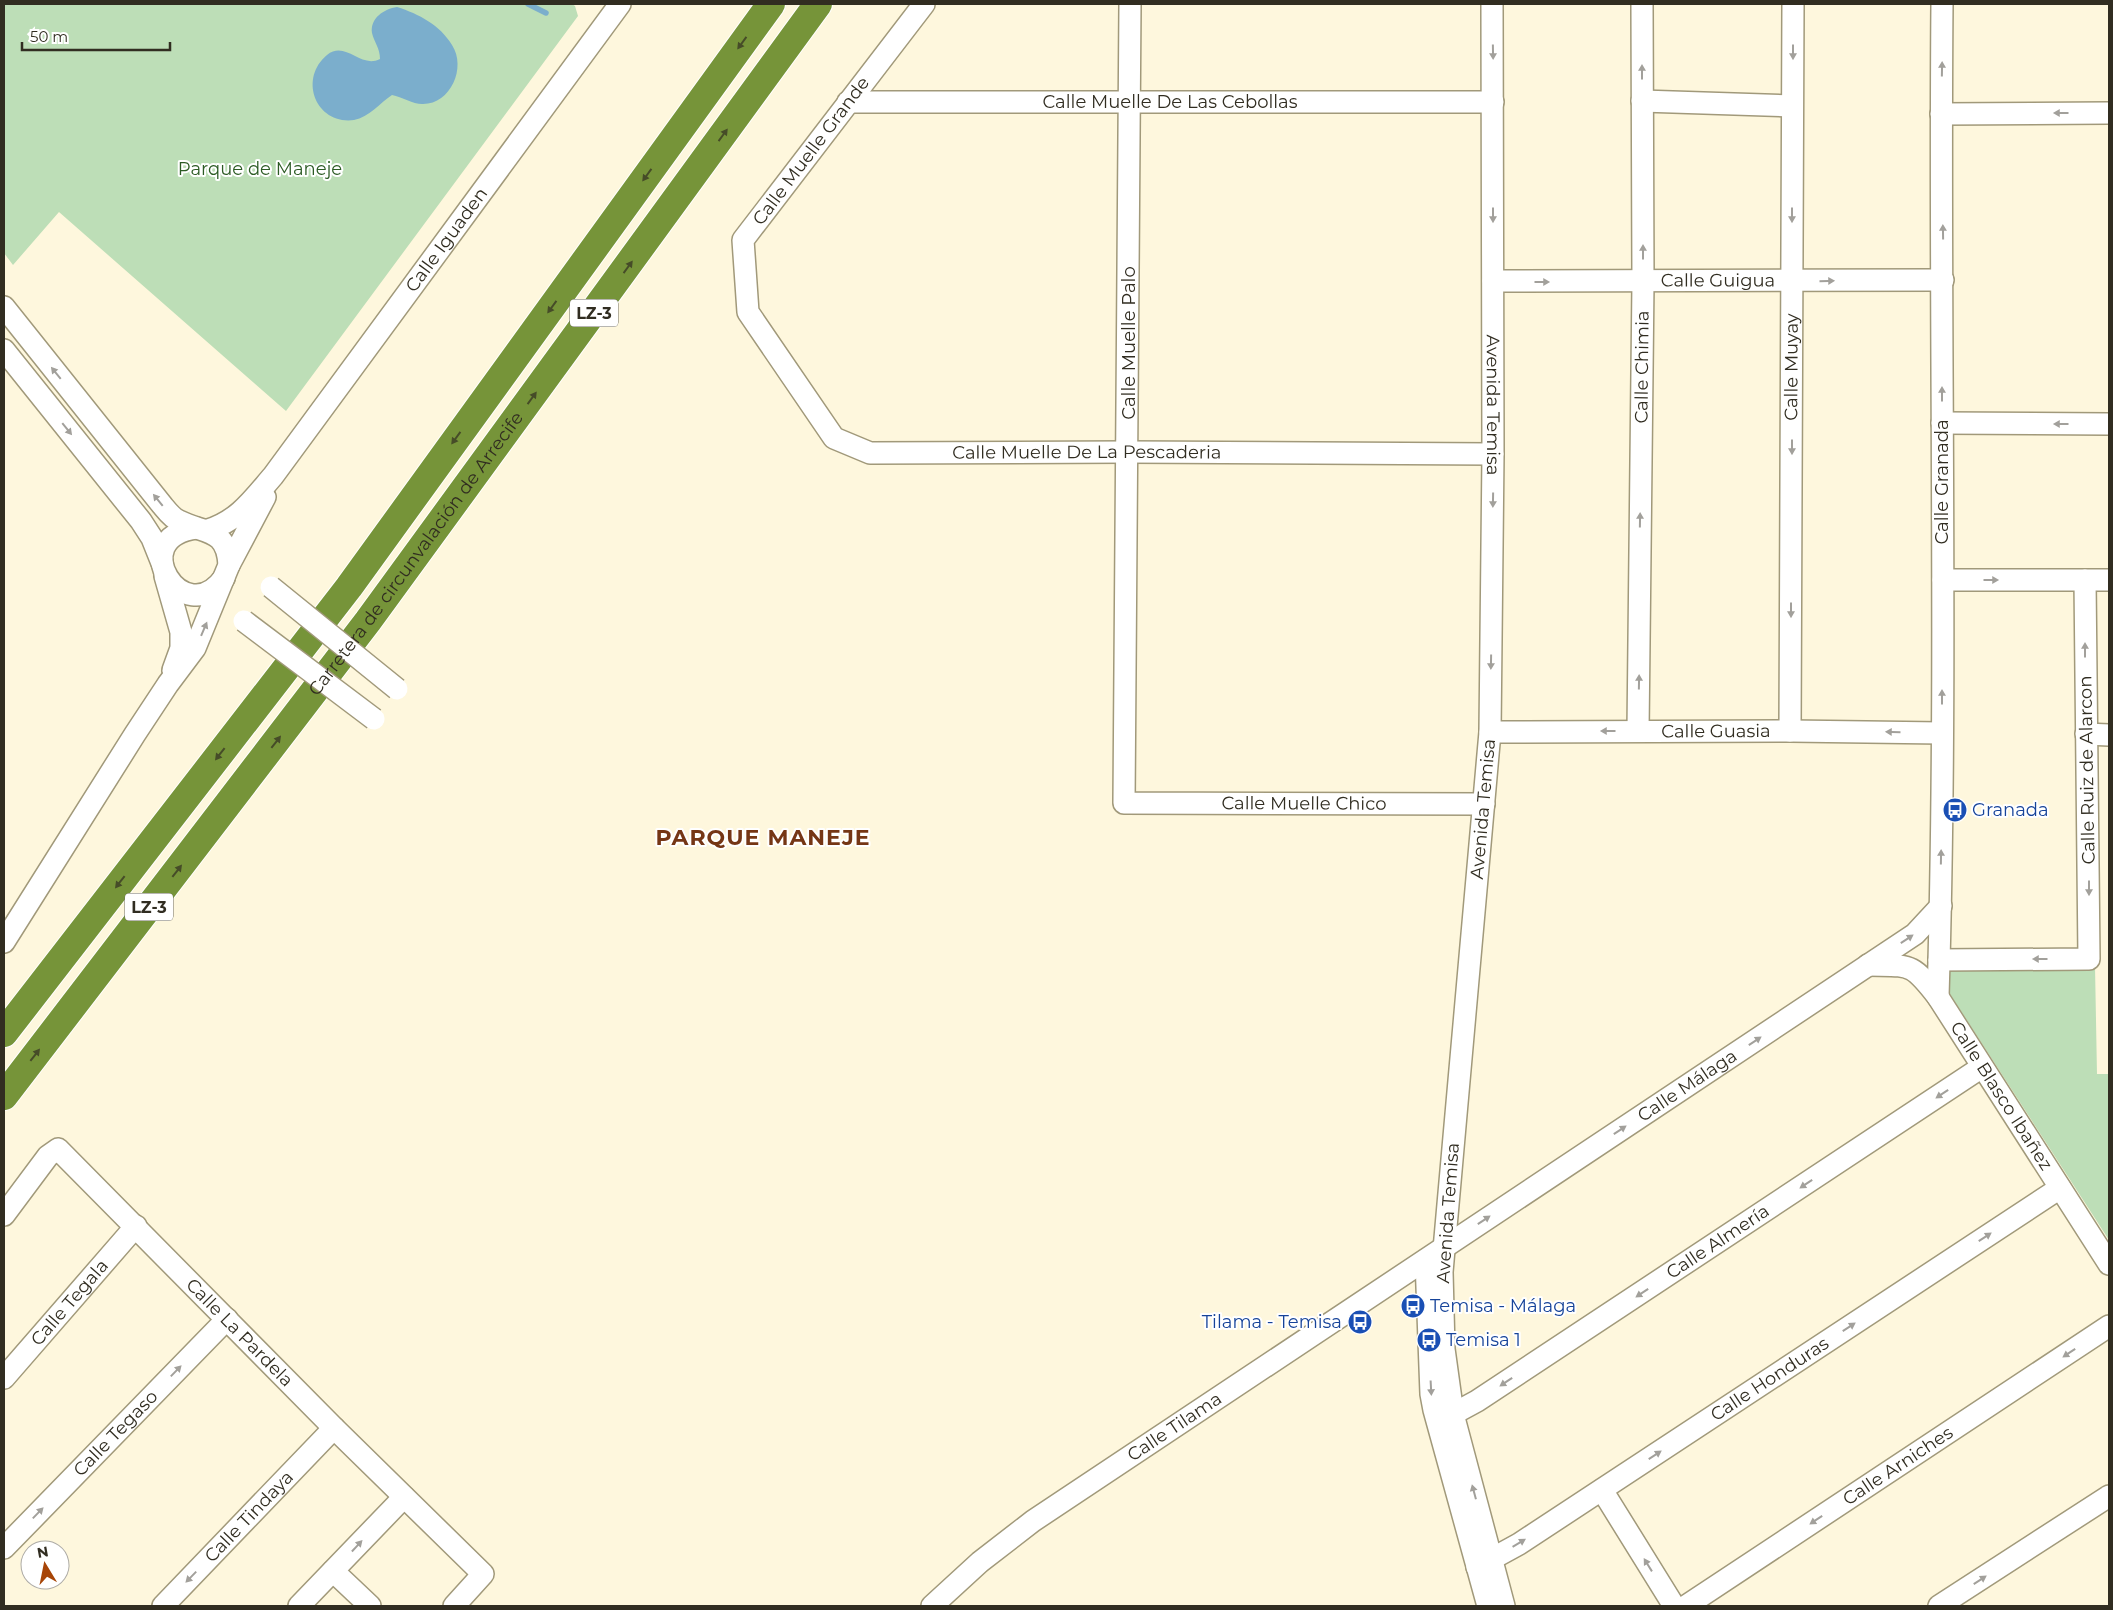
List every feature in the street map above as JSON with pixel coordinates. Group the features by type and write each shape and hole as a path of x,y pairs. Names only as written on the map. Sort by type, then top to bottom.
{"highway":[{"name":"Carretera de circunvalación de Arrecife","path":"4,1033 349,587 771,4"},
{"name":"Carretera de circunvalación de Arrecife","path":"4,1096 368,621 818,4"}],"street":[{"name":"Calle Iguaden","path":"202,529 220,526 242,511 273,476 619,4"},
{"name":"Calle Muelle Grande","path":"748,312 743,240 924,4"},
{"name":"Calle Muelle Palo","path":"1124,803 1130,4"},
{"name":"Avenida Temisa","path":"1488,1606 1484,1563 1453,1414 1444,1349 1442,1272 1490,732 1494,102 1492,4"},
{"name":"Calle Chimia","path":"1638,731 1643,282 1642,4"},
{"name":"Calle Muyay","path":"1790,731 1793,4"},
{"name":"Calle Granada","path":"1938,997 1941,906 1942,733 1942,4"},
{"path":"1642,101 1792,106"},
{"name":"Calle Muelle De Las Cebollas","path":"848,102 1494,102"},
{"path":"1941,114 2109,113"},
{"name":"Calle Guigua","path":"1493,282 1943,280"},
{"path":"4,307 162,505 177,521 202,529 217,536 224,544 229,554 228,571 220,585 211,591 201,594 190,594 180,591 172,585 164,570 163,552 168,542 176,534 185,529 202,529"},
{"name":"Calle Muelle De La Pescaderia","path":"748,312 834,438 870,453 1493,454"},
{"path":"4,350 152,538 164,570 181,632 181,648 168,684 4,942"},
{"path":"1942,423 2109,424"},
{"name":"Calle Iguaden","path":"168,684 196,648 228,571 265,497 273,476"},
{"path":"1942,580 2109,580"},
{"name":"Calle Ruiz de Alarcon","path":"1939,960 2089,959 2085,580"},
{"path":"271,587 398,689"},
{"path":"244,621 374,720"},
{"name":"Calle Guasia","path":"1490,732 1790,731 1942,733"},
{"path":"2086,734 2109,735"},
{"name":"Calle Muelle Chico","path":"1124,803 1484,804"},
{"name":"Calle Málaga","path":"1426,1260 1915,934 1941,906"},
{"name":"Calle Blasco Ibañez","path":"1868,966 1907,966 1921,975 1938,997 2109,1264"},
{"name":"Calle Almería","path":"1453,1414 1486,1396 1982,1067"},
{"name":"Calle La Pardela","path":"4,1215 48,1156 58,1148 334,1428 484,1574 454,1606"},
{"name":"Calle Honduras","path":"1484,1563 1519,1544 1602,1490 2060,1188"},
{"name":"Calle Tegala","path":"4,1378 136,1226"},
{"name":"Avenida Temisa","path":"1426,1260 1431,1394 1438,1427 1484,1563 1504,1606"},
{"name":"Calle Tilama","path":"932,1606 980,1562 1033,1521 1426,1260"},
{"name":"Calle Tegaso","path":"4,1548 227,1319"},
{"name":"Calle Arniches","path":"1686,1606 2109,1326"},
{"name":"Calle Tindaya","path":"163,1606 334,1428"},
{"path":"1602,1490 1674,1606"},
{"path":"299,1606 404,1496"},
{"path":"1940,1606 2109,1496"},
{"path":"333,1571 370,1606"}],"green space":[{"name":"Parque de Maneje","path":"4,4 572,4 575,6 578,16 286,411 59,212 13,265 4,253"},
{"path":"1946,966 2095,966 2097,1074 2109,1074 2109,1240 1946,988"}],"water":[{"path":"397,7 428,21 447,38 456,54 458,64 453,84 448,92 432,103 419,104 392,95 369,113 354,120 341,120 330,115 321,108 315,98 314,76 318,65 327,55 334,51 347,52 366,60 380,59 372,33 373,23 383,12"}],"waterway":[{"path":"528,4 546,13"}],"place":[{"name":"Granada","path":"1955,810"},
{"name":"Temisa - Málaga","path":"1413,1306"},
{"name":"Tilama - Temisa","path":"1360,1322"},
{"name":"Temisa 1","path":"1429,1340"}],"district":[{"name":"PARQUE MANEJE","path":"763,837"}]}
